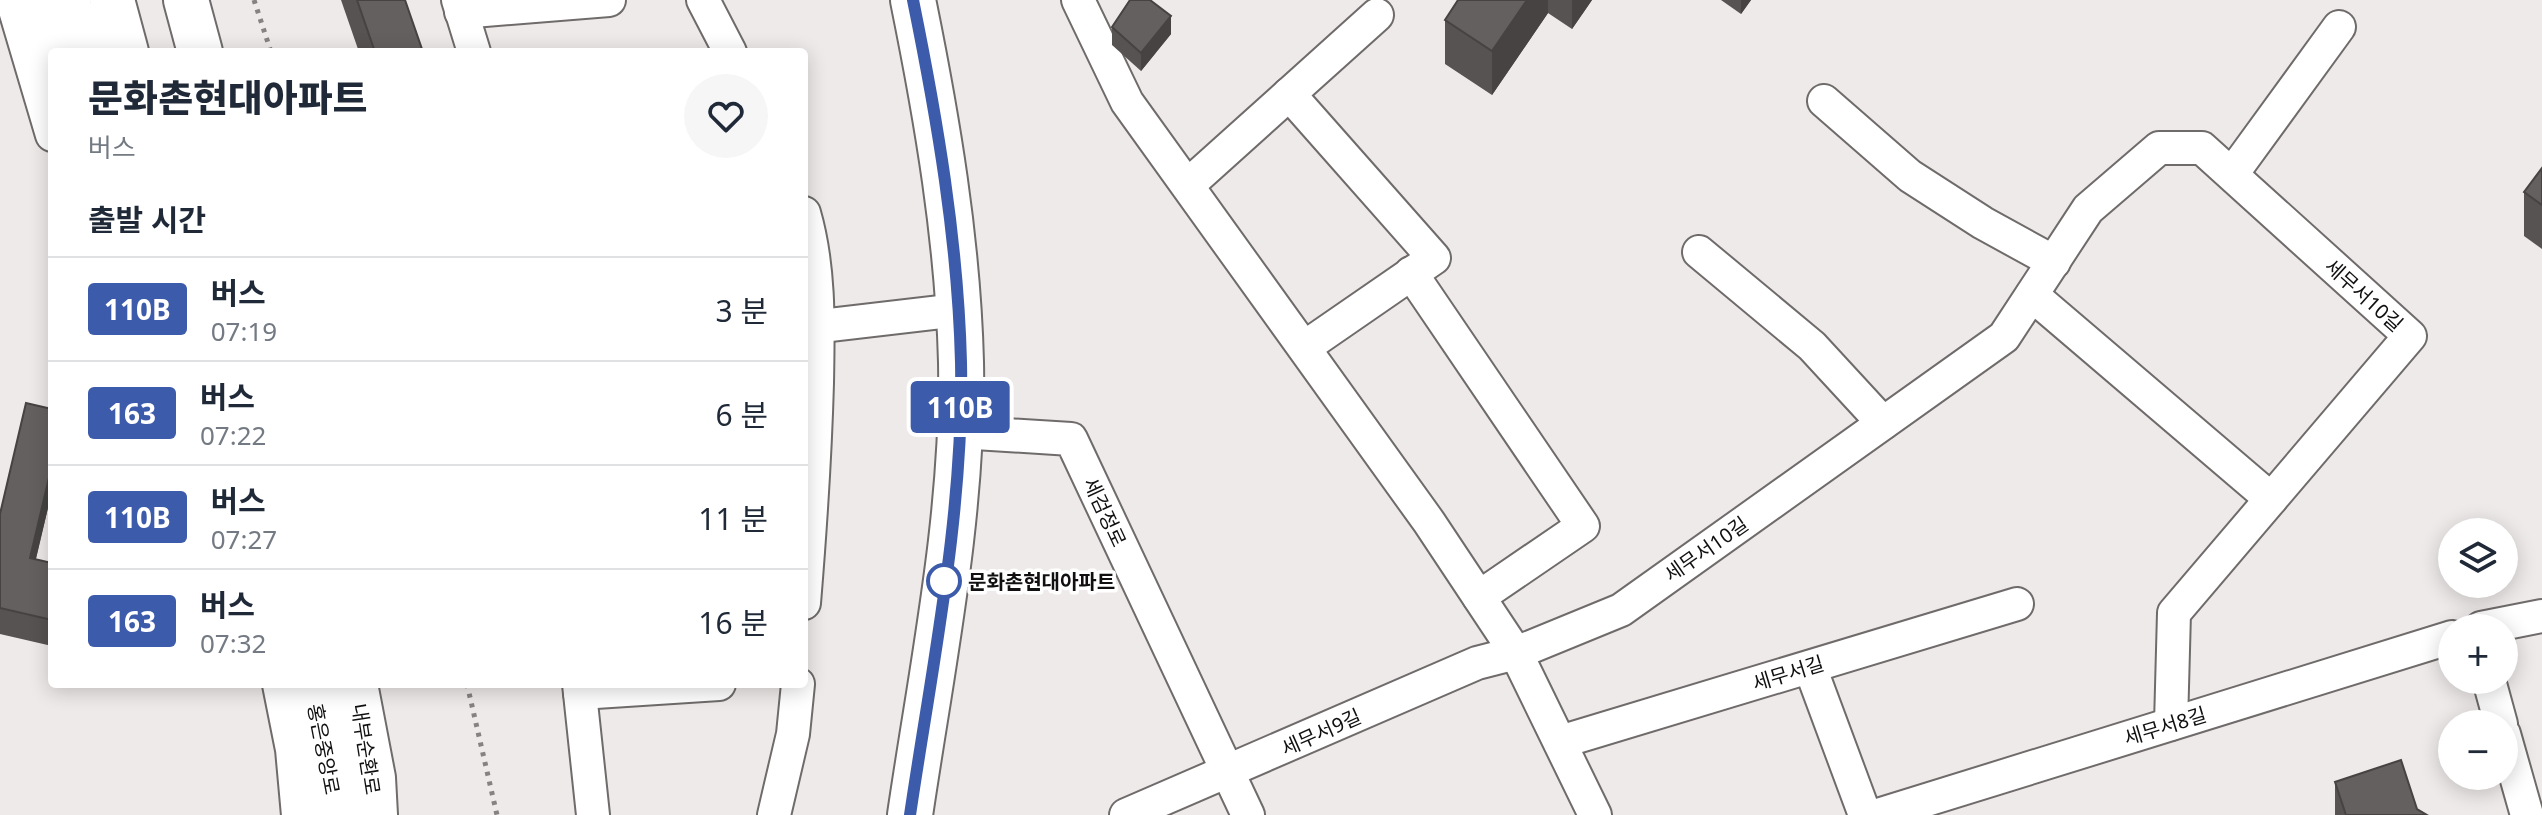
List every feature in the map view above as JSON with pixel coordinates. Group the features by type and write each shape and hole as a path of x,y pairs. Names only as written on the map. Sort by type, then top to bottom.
{"main road":[{"path":"34,0 56,48"},
{"path":"61,48 67,0"},
{"path":"112,0 125,48"},
{"path":"186,0 199,48"},
{"path":"910,815 950,542 959,432 958,310 935,110 913,0"},
{"path":"264,688 284,775 289,815"},
{"path":"286,688 298,749 304,815"},
{"name":"홍은중앙로","path":"311,688 317,705 336,815"},
{"name":"내부순환로","path":"356,688 373,778 375,815"}],"street":[{"path":"12,0 48,122"},
{"path":"473,48 460,6 609,0"},
{"path":"703,0 728,48"},
{"path":"1078,0 1127,102 1305,347 1516,653 1595,815"},
{"path":"1188,185 1377,15"},
{"path":"2232,174 2339,27"},
{"path":"1289,94 1434,258 1305,347"},
{"path":"1824,101 1910,176 1983,223 2054,262"},
{"name":"세무서10길","path":"1516,653 1621,610 2004,337 2088,209 2159,148 2202,148 2410,336 2174,613 2171,724"},
{"path":"808,227 814,248 808,506"},
{"path":"1699,252 1812,346 1883,423"},
{"path":"1411,273 1583,526 1479,597"},
{"path":"2032,295 2271,499"},
{"path":"811,328 958,310"},
{"name":"세검정로","path":"959,432 1071,439 1228,773"},
{"name":"세무서길","path":"1560,742 2017,604"},
{"path":"2518,621 2542,616"},
{"name":"세무서8길","path":"1878,815 2438,641"},
{"name":"세무서9길","path":"1126,815 1477,663 1516,653"},
{"path":"1810,667 1865,815"},
{"path":"580,688 593,815"},
{"path":"774,815 793,734 798,688"},
{"path":"1228,773 1248,815"},
{"path":"2518,783 2527,815"}],"path":[{"path":"254,0 270,48"},
{"path":"468,688 497,815"}],"pier":[{"path":"121,0 163,0 180,48 135,48"},
{"path":"315,688 381,688 424,815 369,815"}],"building":[{"path":"357,0 405,0 422,48 374,48"},
{"path":"1130,0 1150,0 1171,16 1141,53 1112,27"},
{"path":"1458,0 1527,0 1492,51 1445,20"},
{"path":"2542,168 2542,205 2524,192"},
{"path":"26,403 48,408 48,482 30,558 48,562 48,619 0,608 0,514"},
{"path":"2401,760 2417,809 2427,815 2346,815 2335,782"}],"bus line":[{"name":"110B","path":"910,815 950,542 961,363 958,310 935,110 913,0"}],"place":[{"name":"문화촌현대아파트","path":"944,581"}]}
